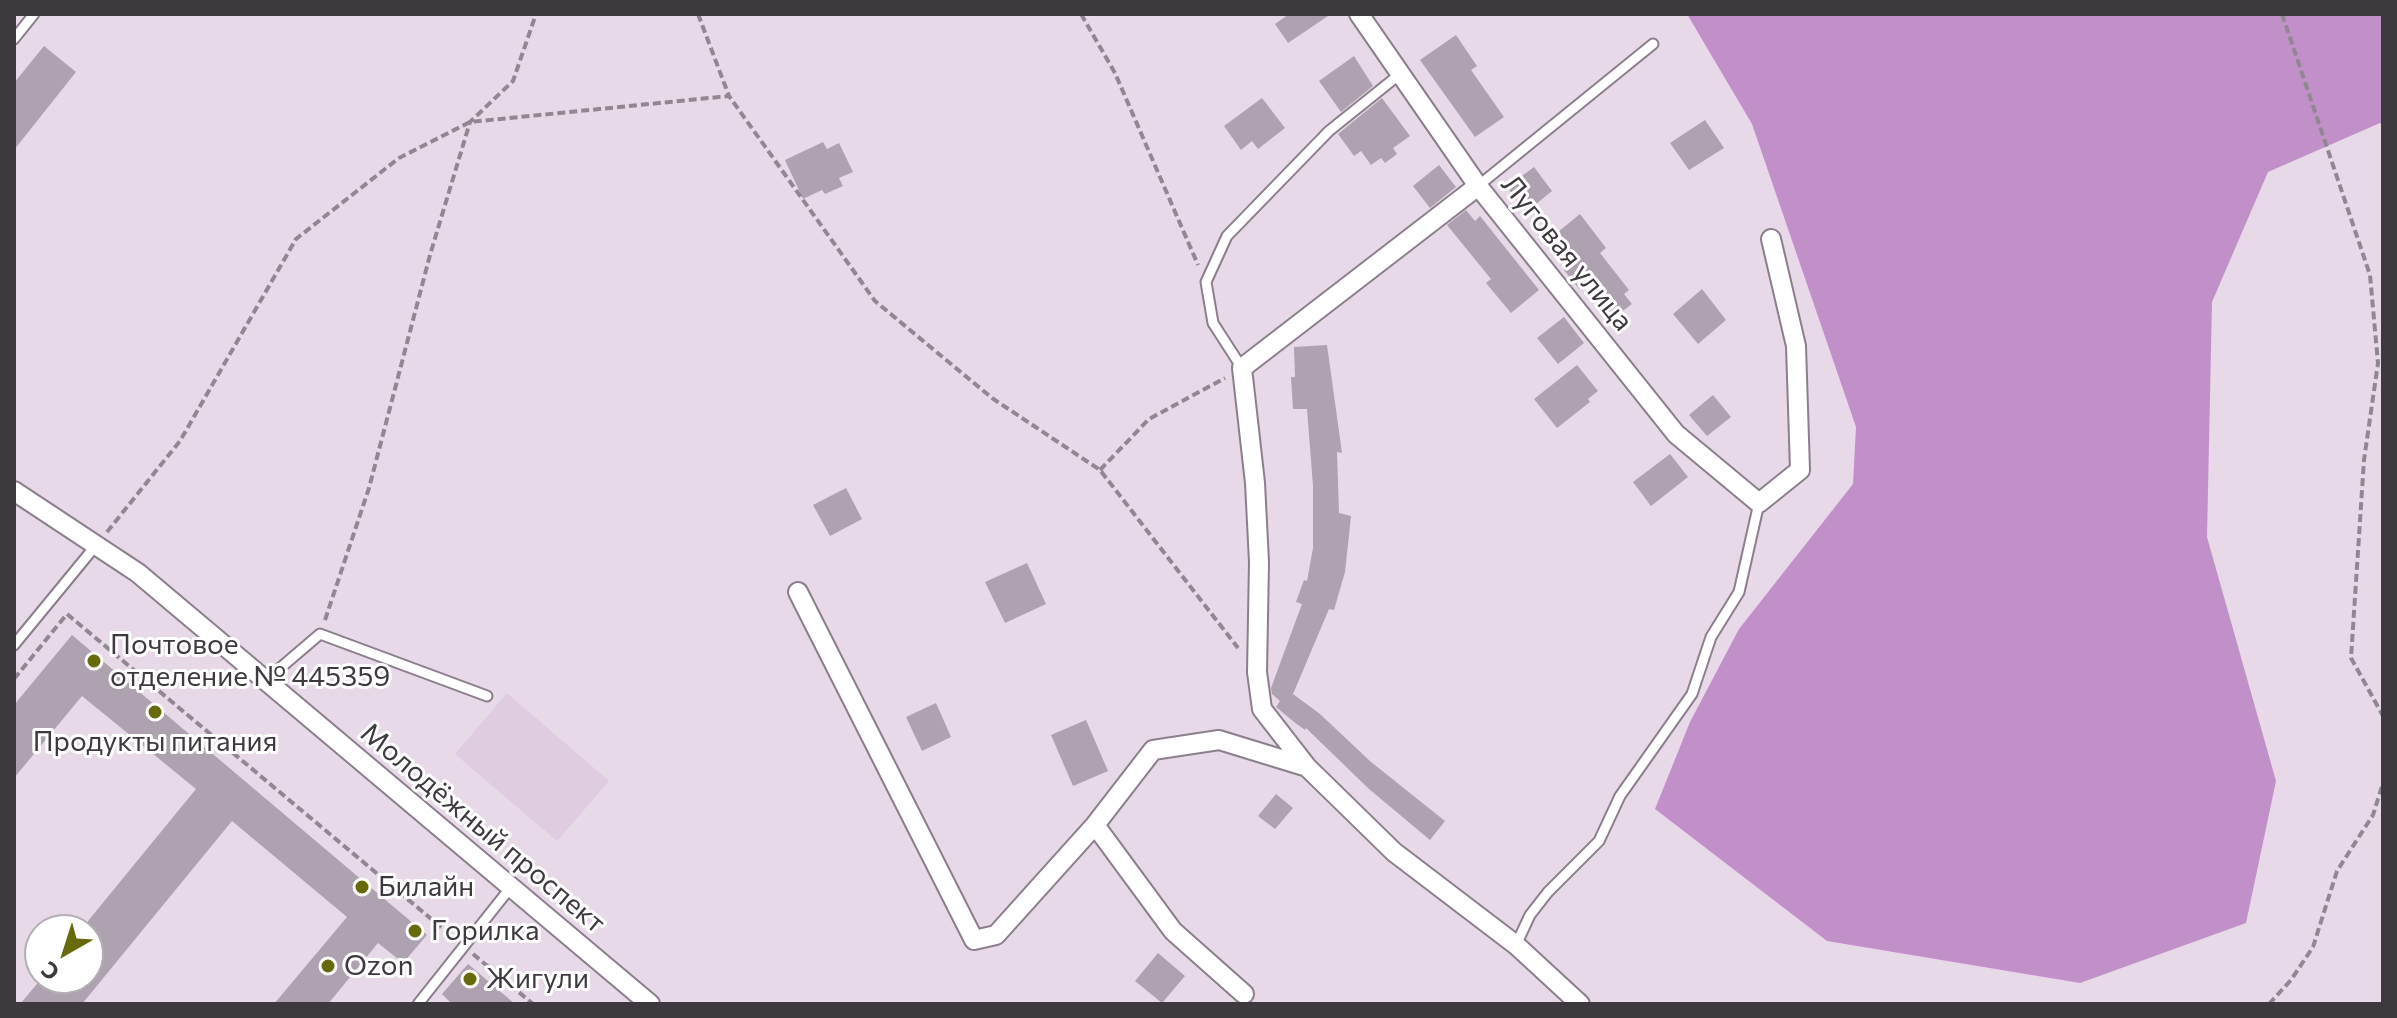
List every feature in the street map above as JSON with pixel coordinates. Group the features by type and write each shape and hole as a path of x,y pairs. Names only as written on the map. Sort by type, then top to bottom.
{"street":[{"name":"Луговая улица","path":"1359,14 1478,186 1676,434 1759,503"},
{"path":"1478,186 1242,368 1255,483 1259,562 1257,672 1262,709 1307,767 1394,852 1516,945 1580,1004"},
{"path":"1759,503 1800,470 1796,346 1771,239"},
{"name":"Молодёжный проспект","path":"14,491 138,573 650,1004"},
{"path":"798,592 974,940 996,935 1095,825 1153,750 1219,740 1307,767"},
{"path":"1095,825 1173,931 1244,994"}],"lane":[{"path":"14,39 34,14"},
{"path":"1478,186 1653,44"},
{"path":"1242,368 1213,323 1206,282 1227,236 1329,131 1400,74"},
{"path":"1516,945 1530,915 1548,892 1599,841 1620,796 1692,694 1711,637 1739,592 1759,503"},
{"path":"14,645 97,544"},
{"path":"265,681 320,634 487,696"},
{"path":"418,1004 511,887"}],"path":[{"path":"97,544 180,441 296,239 399,158 470,122 513,81 536,14"},
{"path":"698,14 729,96 875,301 992,398 1100,470 1257,672"},
{"path":"1081,14 1115,73 1206,282"},
{"path":"2282,14 2370,275 2378,363 2364,460 2351,658 2383,716"},
{"path":"470,122 729,96"},
{"path":"320,634 369,488 430,255 470,122"},
{"path":"1100,470 1149,419 1242,368"},
{"path":"14,679 67,614 533,1004"},
{"path":"2269,1004 2291,980 2313,947 2337,871 2373,815 2383,783"}],"shaded area":[{"path":"1687,14 2383,14 2383,126 2380,123 2268,172 2212,302 2207,537 2276,781 2246,923 2080,983 1827,941 1655,809 1690,722 1739,629 1853,484 1856,427 1752,124"},
{"path":"507,693 609,781 557,841 455,754"}],"building":[{"path":"1289,14 1331,14 1288,43 1275,24"},
{"path":"1456,35 1477,66 1471,70 1504,117 1475,137 1420,60"},
{"path":"44,46 76,72 14,150 14,83"},
{"path":"1354,56 1373,86 1341,112 1319,81"},
{"path":"1262,98 1285,128 1258,149 1252,141 1241,150 1224,126"},
{"path":"1382,98 1410,136 1393,148 1397,154 1385,163 1381,158 1371,165 1361,151 1354,156 1338,134"},
{"path":"1705,120 1724,148 1689,170 1670,143"},
{"path":"823,142 827,149 839,143 853,172 839,178 843,186 825,194 822,190 803,199 785,160"},
{"path":"1439,165 1456,187 1430,208 1413,186"},
{"path":"1534,167 1552,191 1526,212 1507,187"},
{"path":"1466,210 1475,221 1480,216 1539,290 1511,313 1486,283 1491,279 1447,225"},
{"path":"1580,214 1606,248 1600,253 1629,290 1624,294 1632,304 1612,319 1586,284 1579,289 1564,270 1574,262 1558,241 1563,237 1558,232"},
{"path":"1702,289 1726,320 1698,344 1673,314"},
{"path":"1564,317 1584,343 1558,364 1537,338"},
{"path":"1327,345 1342,453 1337,452 1339,513 1351,516 1345,572 1334,610 1329,609 1293,694 1445,821 1430,840 1369,789 1306,728 1276,707 1280,701 1272,694 1271,688 1302,604 1296,602 1304,580 1307,581 1313,548 1313,486 1307,409 1293,409 1291,377 1295,377 1294,347"},
{"path":"1577,365 1598,391 1588,399 1590,402 1557,428 1534,399"},
{"path":"1713,395 1731,417 1707,436 1689,415"},
{"path":"1670,454 1688,477 1651,506 1633,482"},
{"path":"846,488 862,519 830,536 813,505"},
{"path":"1027,563 1046,604 1005,623 985,582"},
{"path":"72,635 427,935 403,963 378,943 328,1004 274,1004 347,917 232,821 104,977 104,914 94,914 196,789 82,696 14,778 14,705"},
{"path":"936,703 951,737 922,751 906,717"},
{"path":"1086,720 1108,771 1073,786 1051,735"},
{"path":"1276,794 1293,808 1275,829 1258,816"},
{"path":"1158,953 1185,976 1162,1003 1135,981"},
{"name":"Жигули","path":"468,964 515,1004 452,1004 442,994"},
{"path":"28,994 90,994 82,1004 20,1004"}],"place":[{"name":"Почтовое отделение № 445359","path":"94,661"},
{"name":"Продукты питания","path":"155,712"},
{"name":"Билайн","path":"362,887"},
{"name":"Горилка","path":"415,931"},
{"name":"Ozon","path":"328,966"},
{"name":"Жигули","path":"470,979"}]}
